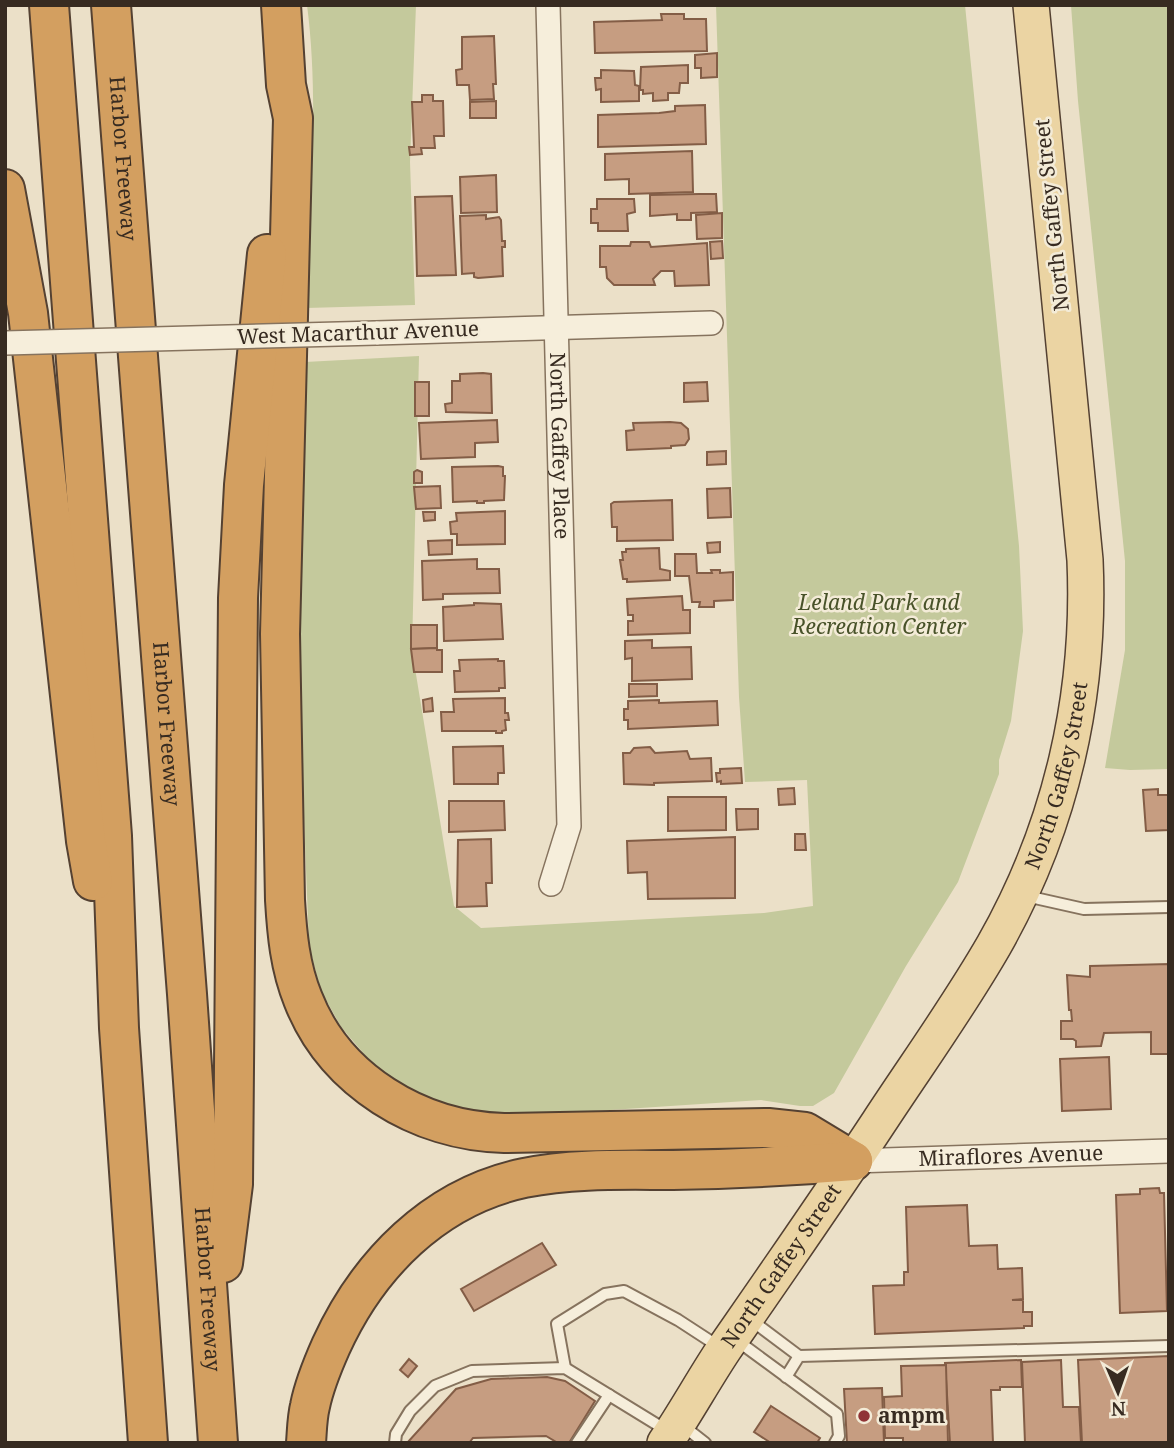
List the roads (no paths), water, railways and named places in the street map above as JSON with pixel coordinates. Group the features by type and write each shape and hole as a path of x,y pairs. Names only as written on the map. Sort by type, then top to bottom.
{"highway":[{"path":"49,5 112,836 119,1028 148,1443"},
{"name":"Harbor Freeway","path":"111,5 218,1443"},
{"path":"281,5 286,85 293,118 280,634 285,900 287,937 295,973 315,1024 357,1076 396,1104 421,1117 461,1129 504,1133 768,1128 805,1132 853,1161"},
{"path":"213,1352 233,1184 239,598 244,485 279,119 286,85"},
{"path":"5,189 28,313 86,841 119,1028"},
{"path":"306,1443 310,1405 325,1360 344,1317 357,1296 376,1271 413,1233 464,1200 524,1179 572,1171 771,1168 853,1161"}],"main road":[{"name":"North Gaffey Street","path":"680,1435 734,1335 980,968 1020,894 1043,841 1070,748 1083,672 1086,615 1082,519 1031,5"}],"street":[{"name":"North Gaffey Place","path":"548,5 569,826 551,884"},
{"name":"West Macarthur Avenue","path":"5,343 711,323"},
{"name":"Miraflores Avenue","path":"853,1161 1169,1151"}],"lane":[{"path":"1020,894 1084,909 1169,907"},
{"path":"565,1368 557,1324 605,1294 624,1291 678,1320 799,1356 1169,1346"},
{"path":"734,1335 837,1414 839,1436 835,1443"},
{"path":"786,1377 799,1356"},
{"path":"395,1443 396,1434 410,1410 435,1386 472,1371 565,1368 680,1435"},
{"path":"577,1443 609,1395"}],"place":[{"name":"ampm","path":"864,1416"}],"park label":[{"name":"Leland Park and Recreation Center","path":"879,615"}]}
